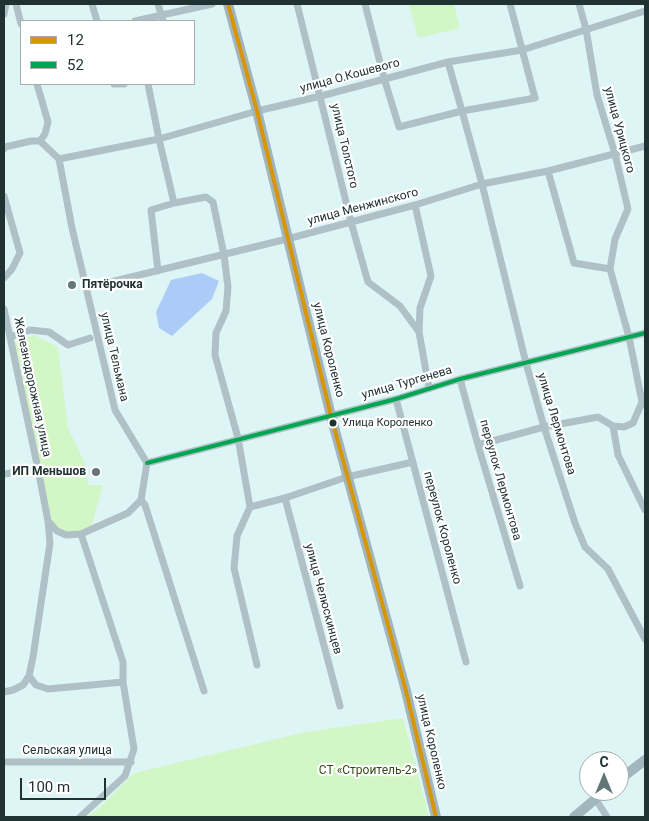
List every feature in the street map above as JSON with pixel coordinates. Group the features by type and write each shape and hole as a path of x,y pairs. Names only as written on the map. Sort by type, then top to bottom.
{"main road":[{"path":"629,772 645,760"},
{"path":"574,817 592,801"}],"street":[{"path":"4,14 6,4"},
{"path":"16,4 20,20"},
{"path":"92,4 97,20"},
{"path":"158,4 162,18"},
{"path":"144,20 162,18 212,4"},
{"name":"улица Короленко","path":"228,4 257,111 331,416 406,691 436,817"},
{"name":"улица Толстого","path":"298,4 351,222 368,282 400,306 419,332"},
{"path":"364,4 399,127 462,111 535,98 510,4"},
{"name":"улица Урицкого","path":"579,4 586,30 597,96 615,154 628,208 615,239 610,269 629,337 644,402"},
{"name":"улица О.Кошевого","path":"59,159 159,139 257,111 448,62 522,50 645,11"},
{"name":"улица Лермонтова","path":"448,62 482,184 526,363 544,427 575,523 585,547 608,568 645,639"},
{"path":"37,85 48,122 45,134 40,141"},
{"path":"148,85 174,203"},
{"path":"4,149 5,147 40,141 59,159"},
{"name":"улица Менжинского","path":"86,288 415,206 482,184 548,171 645,146"},
{"name":"улица Тельмана","path":"59,159 72,228 115,410 147,463"},
{"path":"548,171 574,263 610,269"},
{"path":"4,196 20,253 12,269 4,278"},
{"path":"158,271 151,210 174,203 206,197 213,202 224,255 228,287 226,311 216,334 215,355 238,438 250,507 237,536 234,568 257,665"},
{"name":"улица Толстого","path":"415,206 431,276 420,308 419,332 429,388"},
{"name":"Железнодорожная улица","path":"4,308 38,469 48,521 50,543 29,676"},
{"path":"10,337 30,330 49,332 68,344 90,338"},
{"name":"улица Тургенева","path":"147,463 238,438 396,399 460,379 645,333"},
{"name":"переулок Лермонтова","path":"460,379 520,586"},
{"name":"переулок Короленко","path":"396,399 466,662"},
{"path":"478,445 544,427 598,418 613,426 624,427 633,423 644,402"},
{"path":"613,426 618,455 645,510"},
{"path":"250,507 285,498 347,477 413,462"},
{"path":"48,521 57,531 66,535 81,534 128,513 141,500 147,463"},
{"path":"4,474 38,469"},
{"name":"улица Челюскинцев","path":"285,498 340,706"},
{"path":"141,500 148,514 204,691"},
{"path":"80,817 125,776 134,749 123,682 123,662 81,534"},
{"path":"4,692 22,685 29,676 36,685 48,689 123,682"},
{"name":"Сельская улица","path":"4,762 131,762"},
{"path":"597,801 605,814"}],"green space":[{"path":"409,4 454,4 460,28 418,38"},
{"path":"34,335 58,347 68,428 84,461 88,485 103,485 91,528 63,533 48,521 11,344"},
{"name":"СТ «Строитель-2»","path":"403,718 429,817 87,817 99,808 134,773 306,732"}],"water":[{"path":"202,273 219,281 212,299 172,336 159,328 156,312 171,280"}],"transit line":[{"name":"12","path":"228,4 257,111 331,416 406,691 436,817"},
{"name":"52","path":"147,463 396,399 460,379 645,333"}],"place":[{"name":"Пятёрочка","path":"72,285"},
{"name":"Улица Короленко","path":"333,423"},
{"name":"ИП Меньшов","path":"96,472"}]}
